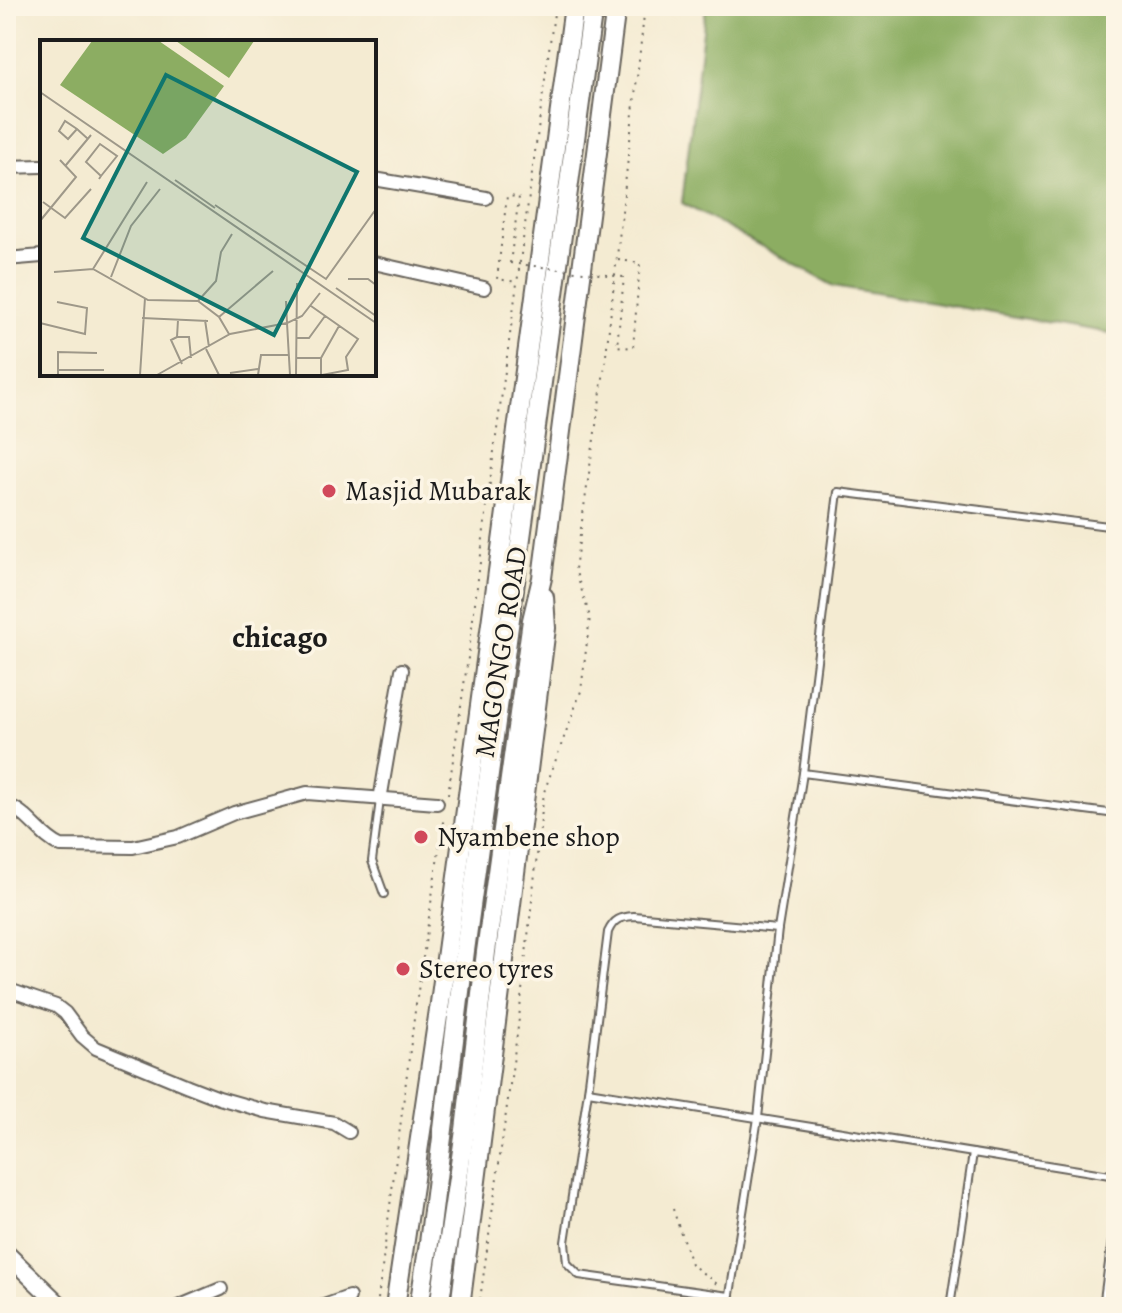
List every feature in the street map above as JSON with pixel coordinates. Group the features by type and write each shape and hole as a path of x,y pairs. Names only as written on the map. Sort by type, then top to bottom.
{"main road":[{"path":"395,1307 445,971 574,6"},
{"path":"419,1307 593,6"},
{"name":"MAGONGO ROAD","path":"439,1307 532,620 542,578 616,6"},
{"path":"460,1307 546,628 542,578"}],"street":[{"path":"6,167 40,166"},
{"path":"376,179 486,198"},
{"path":"6,259 40,256"},
{"path":"376,263 484,288"},
{"path":"380,800 402,670"},
{"path":"6,805 25,815 61,846 133,847 178,837 234,813 307,793 441,805"},
{"path":"6,989 56,1006 96,1048 175,1081 265,1111 334,1123 349,1132"},
{"path":"6,1253 62,1307"},
{"path":"178,1307 221,1289"},
{"path":"321,1307 349,1297"}],"lane":[{"path":"728,1307 758,1118 778,929 803,773 838,492 1116,527"},
{"path":"803,773 1116,814"},
{"path":"380,800 372,861 384,894"},
{"path":"729,1296 579,1275 567,1263 565,1242 608,932 616,919 634,916 778,929"},
{"path":"588,1091 1116,1176"},
{"path":"950,1307 973,1153"},
{"path":"1103,1307 1116,1211"}],"path":[{"path":"448,791 555,6"},
{"path":"479,1307 518,1027 544,792 581,691 590,617 575,569 605,364 645,6"},
{"path":"518,282 497,279 507,196 519,197 510,263 624,277 617,346 633,348 640,263 617,260"},
{"path":"377,1307 441,805"},
{"path":"673,1209 691,1264 729,1296"}],"green space":[{"path":"706,6 1116,6 1116,334 834,286 682,203"}],"place":[{"name":"Masjid Mubarak","path":"329,491"},
{"name":"Nyambene shop","path":"421,837"},
{"name":"Stereo tyres","path":"403,969"}],"district":[{"name":"chicago","path":"280,637"}]}
